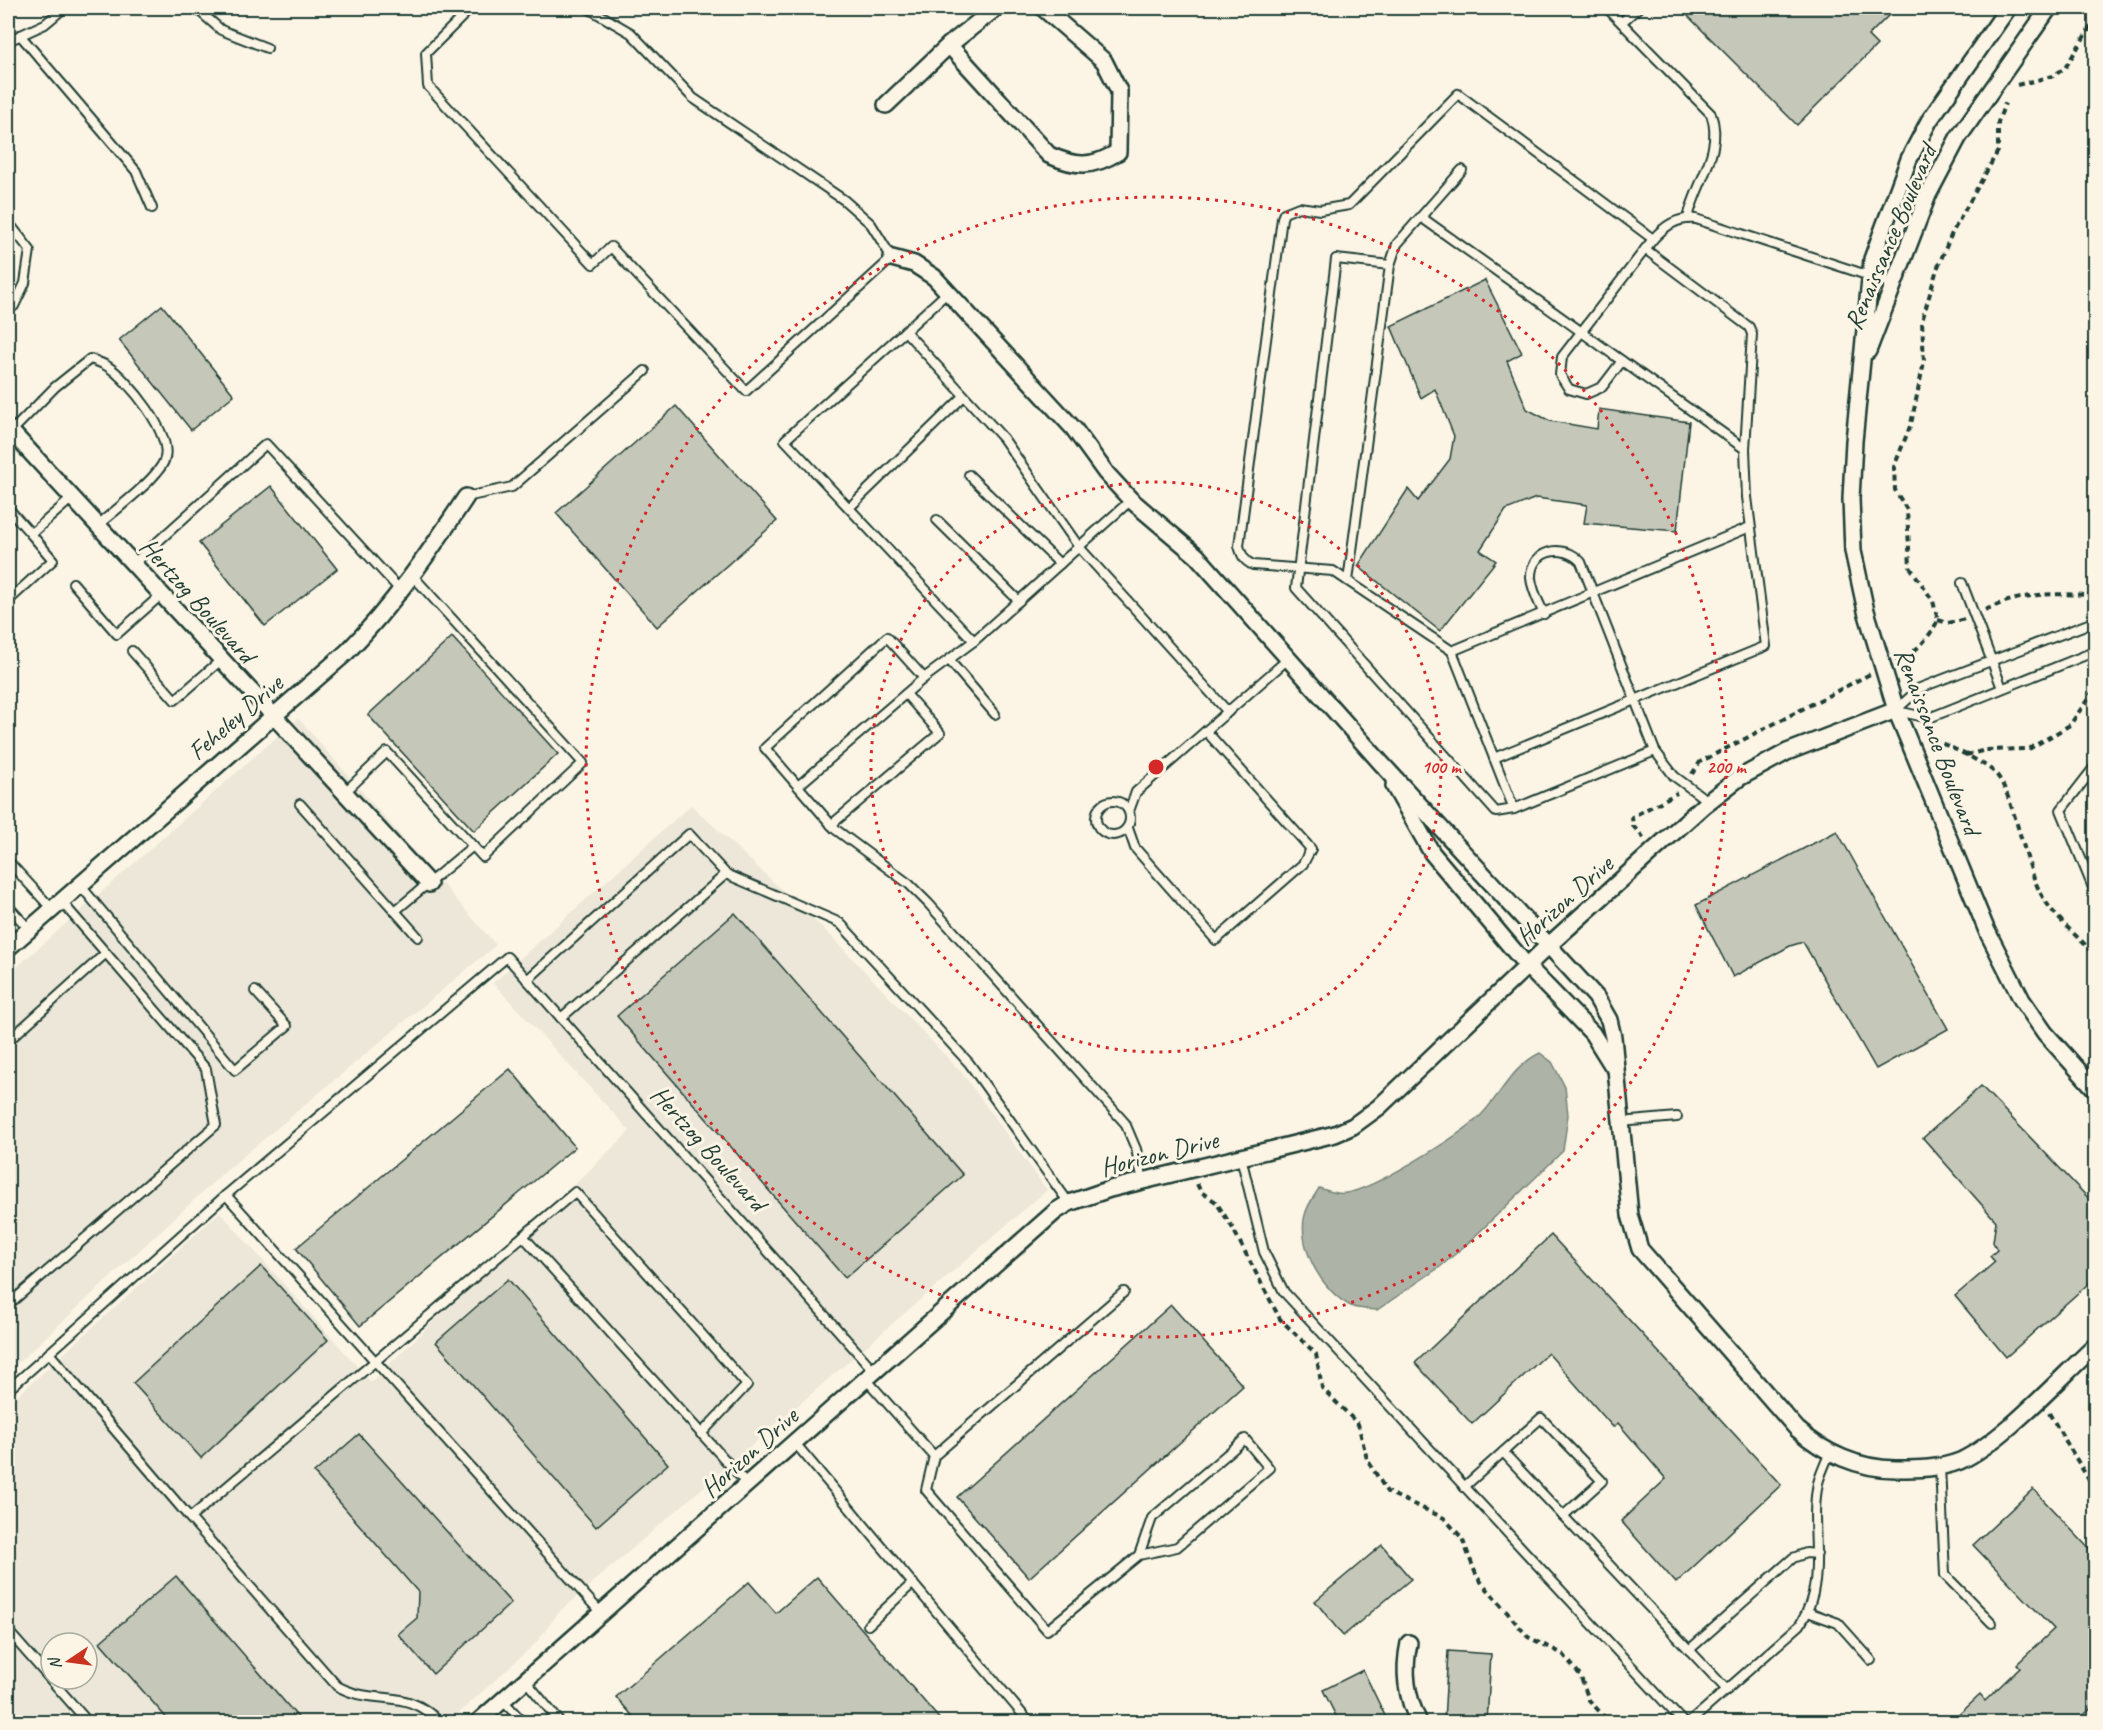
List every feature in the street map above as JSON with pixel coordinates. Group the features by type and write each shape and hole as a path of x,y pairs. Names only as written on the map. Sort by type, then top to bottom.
{"street":[{"path":"886,105 949,45 996,8"},
{"path":"949,45 1049,155 1070,165 1101,162 1118,152 1119,92 1104,61 1043,8"},
{"name":"Renaissance Boulevard","path":"2008,8 1929,121 1893,199 1872,259 1851,499 1853,551 1889,665 1896,710 2004,969 2045,1033 2096,1090"},
{"name":"Renaissance Boulevard","path":"1861,370 1928,195 1958,138 2049,8"},
{"path":"892,258 924,269 948,292 1074,429 1106,473 1131,500 1197,556 1381,763 1601,1004 1613,1036 1630,1215 1640,1249 1653,1267 1797,1429 1830,1452 1873,1467 1923,1469 1959,1461 1989,1443 2096,1345"},
{"name":"Hertzog Boulevard","path":"9,430 272,717 429,884"},
{"name":"Feheley Drive","path":"8,948 347,652 381,617 413,576 466,498"},
{"name":"Horizon Drive","path":"478,1722 1040,1224 1069,1203 1143,1181 1335,1134 1368,1117 1549,945 1708,802 1739,778 1787,752 1896,710"},
{"path":"1381,763 1432,853 1527,966 1592,1033 1615,1071"},
{"path":"1409,1643 1406,1658 1408,1696 1419,1722"}],"lane":[{"path":"8,41 45,24 64,8"},
{"path":"196,8 221,30 267,48"},
{"path":"471,8 426,53 428,86 593,264 611,248 746,391 892,258 871,224 844,200 693,98 631,33 588,8"},
{"path":"1607,8 1699,98 1711,114 1714,124 1714,148 1692,202 1689,218"},
{"path":"1622,22 1638,8"},
{"path":"20,35 136,171 152,208"},
{"path":"1514,808 1452,651 1333,571 1253,565 1246,562 1239,546 1284,213 1299,207 1320,210 1349,205 1458,94 1653,239"},
{"path":"1348,581 1390,265 1397,244 1462,170"},
{"path":"1421,217 1745,450"},
{"path":"1622,361 1602,387 1595,392 1586,394 1569,389 1560,375 1559,366 1562,357 1653,239 1674,221 1689,218 1894,284"},
{"path":"8,222 30,250 25,283 14,306"},
{"path":"1494,758 1766,646 1750,527 1745,450 1754,342 1749,327 1645,249"},
{"path":"1390,265 1336,259 1296,588 1496,812 1514,808 1655,751"},
{"path":"948,292 785,441 974,641"},
{"path":"905,331 1003,438 1079,548 1228,712"},
{"path":"9,430 55,387 90,359 108,366 154,415 164,443 165,461 143,485 97,526"},
{"path":"466,498 512,487 645,371"},
{"path":"849,508 964,396"},
{"path":"133,564 266,444 401,591"},
{"path":"969,475 1060,564"},
{"path":"31,534 72,498"},
{"path":"798,786 924,678 974,641 1131,500"},
{"path":"8,508 53,560 8,600"},
{"path":"937,520 1019,601"},
{"path":"1452,651 1750,527"},
{"path":"1544,614 1531,580 1536,562 1549,551 1558,550 1576,556 1581,562 1594,593 1655,751 1663,764 1686,786 1708,802"},
{"path":"344,793 387,752 483,857 583,763 413,576"},
{"path":"73,583 117,634 161,596"},
{"path":"1962,583 2001,688"},
{"path":"1896,710 1920,688 2096,621"},
{"path":"924,678 887,637 765,748 831,825 924,898 1125,1124 1136,1149 1143,1181"},
{"path":"132,651 175,700 221,660"},
{"path":"1896,710 1929,718 2096,651"},
{"path":"1206,731 1311,849 1303,864 1216,940 1135,848 1128,828 1129,811 1136,792 1288,659"},
{"path":"949,660 995,714"},
{"path":"831,825 940,733 906,694"},
{"path":"2096,765 2061,810 2096,895"},
{"path":"1128,828 1120,834 1108,834 1099,827 1097,815 1100,808 1109,801 1121,802 1129,811"},
{"path":"300,804 418,938"},
{"path":"527,980 689,834 726,874 840,923 969,1063 1069,1203"},
{"path":"395,911 473,846"},
{"path":"8,861 106,953 206,1069 216,1125 8,1305"},
{"path":"561,1018 726,874"},
{"path":"80,885 235,1070 287,1026 255,991"},
{"path":"8,906 29,930"},
{"path":"8,1041 106,953"},
{"name":"Hertzog Boulevard","path":"226,1195 507,957 871,1375 934,1456"},
{"path":"1620,1122 1677,1117"},
{"path":"1241,1157 1264,1252 1284,1292 1683,1722"},
{"path":"190,1518 575,1192 747,1385 701,1434"},
{"path":"8,1390 226,1195 602,1614"},
{"path":"522,1236 748,1485"},
{"path":"1124,1292 934,1456 926,1490 1047,1630 1139,1555 1177,1547 1269,1468 1245,1439 1152,1518 1139,1555"},
{"path":"49,1353 337,1686 359,1694 413,1702 423,1706 440,1722"},
{"path":"1464,1487 1542,1418 1602,1481 1563,1516"},
{"path":"795,1443 1029,1722"},
{"path":"1503,1452 1727,1690"},
{"path":"1690,1722 1800,1625 1808,1612 1816,1587 1818,1483 1830,1452"},
{"path":"1940,1465 1945,1575 1992,1623"},
{"path":"1689,1650 1793,1558 1806,1553 1817,1554"},
{"path":"868,1625 913,1583"},
{"path":"1808,1612 1838,1623 1871,1660"},
{"path":"8,1631 88,1722"},
{"path":"525,1680 560,1722"},
{"path":"502,1700 523,1722"}],"path":[{"path":"2009,91 2018,84 2053,76 2065,68 2096,18"},
{"path":"1655,850 1633,826 1632,817 1671,799 1686,786 1700,762 1913,653 1929,638 1938,620 1933,601 1910,567 1906,510 1895,490 1894,467 1911,424 1924,362 1922,321 1937,268 1952,233 1998,151 1998,122 2005,101"},
{"path":"1938,620 1959,621 2007,600 2038,593 2096,595"},
{"path":"1889,665 1899,670"},
{"path":"1965,756 1986,750 2029,749 2070,725 2096,687"},
{"path":"1920,716 1927,737 1996,773 2007,795 2021,844 2039,891 2056,915 2096,955"},
{"path":"1190,1170 1201,1192 1216,1202 1232,1227 1280,1319 1316,1354 1322,1388 1358,1424 1367,1459 1387,1492 1444,1518 1462,1538 1477,1577 1528,1636 1563,1654 1580,1674 1589,1700 1609,1722"},
{"path":"2040,1396 2096,1492"}],"shaded area":[{"path":"298,718 496,945 221,1175 8,1372 8,975"},
{"path":"691,805 829,934 962,1073 1047,1190 559,1612 536,1643 449,1722 8,1722 8,1404 220,1212 371,1382 630,1131 493,983"},
{"path":"1540,1053 1552,1062 1565,1087 1568,1115 1563,1151 1440,1267 1377,1310 1353,1307 1342,1300 1321,1279 1307,1251 1304,1222 1307,1209 1319,1188 1346,1193 1376,1182 1416,1160 1481,1115 1522,1065"}],"building":[{"path":"1680,8 1896,8 1868,36 1877,45 1797,125"},
{"path":"1485,280 1522,353 1507,361 1527,409 1550,421 1597,429 1599,409 1689,422 1677,531 1584,523 1587,505 1536,498 1506,510 1480,550 1496,561 1440,631 1358,566 1408,489 1418,501 1450,459 1454,436 1435,389 1421,398 1391,326"},
{"path":"162,305 234,395 191,430 119,340"},
{"path":"676,406 777,521 657,627 556,513"},
{"path":"271,486 337,569 265,626 199,543"},
{"path":"452,637 558,754 474,831 368,715"},
{"path":"1837,831 1948,1029 1876,1069 1803,942 1790,946 1733,977 1696,905"},
{"path":"735,913 963,1175 845,1278 617,1016"},
{"path":"510,1069 575,1147 360,1326 296,1248"},
{"path":"1981,1086 2096,1206 2096,1277 2006,1357 1955,1296 1995,1262 1990,1256 1997,1250 1993,1242 1996,1221 1923,1138"},
{"path":"1551,1235 1781,1485 1676,1583 1621,1521 1666,1479 1618,1423 1613,1427 1548,1353 1472,1424 1415,1363"},
{"path":"261,1266 328,1340 201,1458 133,1383"},
{"path":"508,1279 668,1464 596,1527 436,1342"},
{"path":"1171,1305 1243,1386 1029,1578 957,1497"},
{"path":"359,1434 511,1603 433,1674 398,1634 417,1618 418,1592 314,1473"},
{"path":"2033,1489 2096,1556 2096,1704 2076,1722 1951,1722 1980,1695 1985,1701 2020,1667 2017,1664 2054,1629 1973,1545"},
{"path":"1382,1545 1411,1579 1343,1636 1315,1601"},
{"path":"176,1576 302,1722 170,1722 100,1642"},
{"path":"817,1577 942,1722 638,1722 616,1697 749,1582 776,1613"},
{"path":"1448,1651 1491,1654 1487,1722 1444,1722"},
{"path":"1363,1670 1388,1722 1339,1722 1323,1690"}]}
